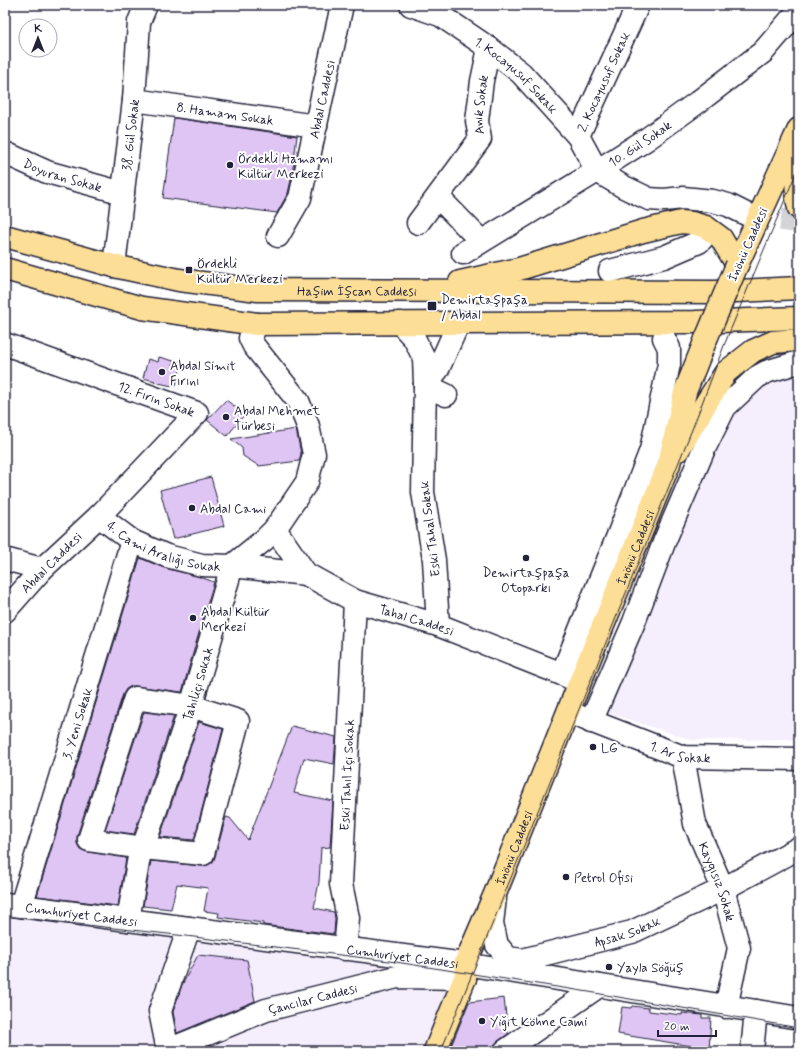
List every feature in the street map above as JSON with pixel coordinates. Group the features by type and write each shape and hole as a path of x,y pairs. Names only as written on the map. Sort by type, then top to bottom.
{"main road":[{"path":"796,136 797,198 799,208"},
{"name":"İnönü Caddesi","path":"435,1051 495,894 567,713 571,678 669,464 700,330 737,265 796,136"},
{"path":"392,291 456,283 519,269 643,231 681,222 692,223 706,228 721,238 737,265"},
{"name":"Haşim İşcan Caddesi","path":"5,236 114,266 179,280 258,290 715,292 799,288"},
{"path":"5,269 142,308 257,324 459,322 700,330 799,318"},
{"path":"669,464 726,372 753,351 772,342 799,340"}],"street":[{"name":"38. Gül Sokak","path":"114,266 134,100 139,22 146,5"},
{"name":"Abdal Caddesi","path":"278,236 300,198 342,5"},
{"name":"1. Kocayusuf Sokak","path":"411,5 442,10 522,73 578,136 597,171"},
{"name":"2. Kocayusuf Sokak","path":"578,136 638,5"},
{"name":"10. Gül Sokak","path":"463,253 648,139 763,52 799,10"},
{"name":"Anık Sokak","path":"418,223 480,139 477,120 482,81 489,48"},
{"name":"8. Hamam Sokak","path":"134,100 316,126"},
{"name":"Doyuran Sokak","path":"5,153 46,172 123,193"},
{"path":"597,171 624,187 649,199 664,200 683,198 714,201 722,212 748,215"},
{"path":"438,197 481,241"},
{"path":"610,271 664,257 699,242 702,239"},
{"name":"Eski Tahal Sokak","path":"400,322 414,338 424,358 425,385 423,492 434,560 438,625"},
{"path":"446,395 425,385 438,369 459,322"},
{"path":"232,566 275,529 308,482 314,454 308,426 298,401 254,346 250,338 257,324"},
{"path":"571,678 619,533 651,450 668,394 669,348 664,338"},
{"name":"12. Fırın Sokak","path":"5,344 197,413 99,516"},
{"path":"591,722 634,622 665,540 722,406 757,377 766,372 799,362"},
{"name":"Abdal Caddesi","path":"5,610 42,569 99,516"},
{"name":"4. Cami Aralığı Sokak","path":"99,516 132,541 167,556 202,565 232,566 306,574"},
{"name":"Tahal Caddesi","path":"275,529 306,574 355,601 438,625 571,678"},
{"name":"3. Yeni Sokak","path":"13,905 132,541"},
{"path":"5,559 42,569"},
{"name":"Tahıliçi Sokak","path":"128,920 139,857 191,706 232,566"},
{"name":"Eski Tahıl İçi Sokak","path":"345,949 348,918 341,884 355,601"},
{"path":"136,698 191,706 238,721 203,854 143,848 89,840 136,698"},
{"name":"1. Ar Sokak","path":"567,713 683,757 799,759"},
{"name":"Kaygısız Sokak","path":"683,757 695,824 723,889 739,948 726,1006"},
{"name":"Apsak Sokak","path":"495,894 492,923 497,945 508,958 522,960 632,932 723,889 799,848"},
{"name":"Cumhuriyet Caddesi","path":"13,905 345,949 465,971 599,986 799,1018"},
{"path":"167,1051 160,1011 189,928"},
{"name":"Çancılar Caddesi","path":"167,1051 199,1045 266,1010 397,977 465,971"},
{"path":"514,1048 599,986"},
{"path":"752,1051 756,1011"}],"shaded area":[{"path":"799,365 799,740 692,740 606,712 730,409 762,376"},
{"path":"5,912 465,964 427,1051 5,1051"}],"building":[{"name":"Ördekli Hamamı Kültür Merkezi","path":"174,118 297,136 292,176 288,193 277,213 163,198"},
{"name":"Abdal Simit Fırını","path":"159,357 174,361 173,365 181,367 176,385 173,384 172,386 143,378 148,359 158,362"},
{"name":"Abdal Mehmet Türbesi","path":"226,400 245,414 227,436 207,420"},
{"path":"296,429 301,454 299,461 259,466 243,456 242,448 231,439"},
{"name":"Abdal Cami","path":"211,477 224,526 173,539 160,490"},
{"path":"140,558 164,568 214,582 182,692 131,686 126,689 123,694 77,836 77,844 80,849 87,852 126,858 118,906 37,896"},
{"path":"144,712 174,716 134,834 105,830"},
{"path":"199,722 223,729 194,840 160,837"},
{"path":"292,726 336,737 334,764 304,758 294,793 333,801 330,847 321,848 319,882 314,908 334,912 334,934 263,925 263,923 218,917 219,913 204,911 208,888 177,884 171,909 143,906 151,861 202,866 208,865 213,862 215,857 226,817 230,818 248,840"},
{"path":"198,955 247,960 255,1001 177,1033 173,1012 182,985"},
{"name":"Yiğit Köhne Cami","path":"504,998 508,1034 494,1045 493,1049 490,1051 449,1051 469,1002"},
{"path":"632,1006 649,1008 649,1011 682,1015 682,1013 702,1015 702,1018 711,1018 709,1051 691,1051 691,1046 618,1034 622,1007 631,1008"}],"tunnel":[{"path":"748,215 799,222"}],"tram line":[{"path":"441,1051 693,427 725,343 799,166"},
{"path":"5,916 186,936 389,961 589,992 799,1028"}],"place":[{"name":"Ördekli Hamamı Kültür Merkezi","path":"230,165"},
{"name":"Ördekli Kültür Merkezi","path":"189,270"},
{"name":"Demirtaşpaşa / Abdal","path":"432,306"},
{"name":"Abdal Simit Fırını","path":"162,372"},
{"name":"Abdal Mehmet Türbesi","path":"226,417"},
{"name":"Abdal Cami","path":"192,508"},
{"name":"Demirtaşpaşa Otoparkı","path":"526,558"},
{"name":"Abdal Kültür Merkezi","path":"193,618"},
{"name":"LG","path":"593,747"},
{"name":"Petrol Ofisi","path":"566,877"},
{"name":"Yayla Söğüş","path":"609,967"},
{"name":"Yiğit Köhne Cami","path":"482,1021"}]}
